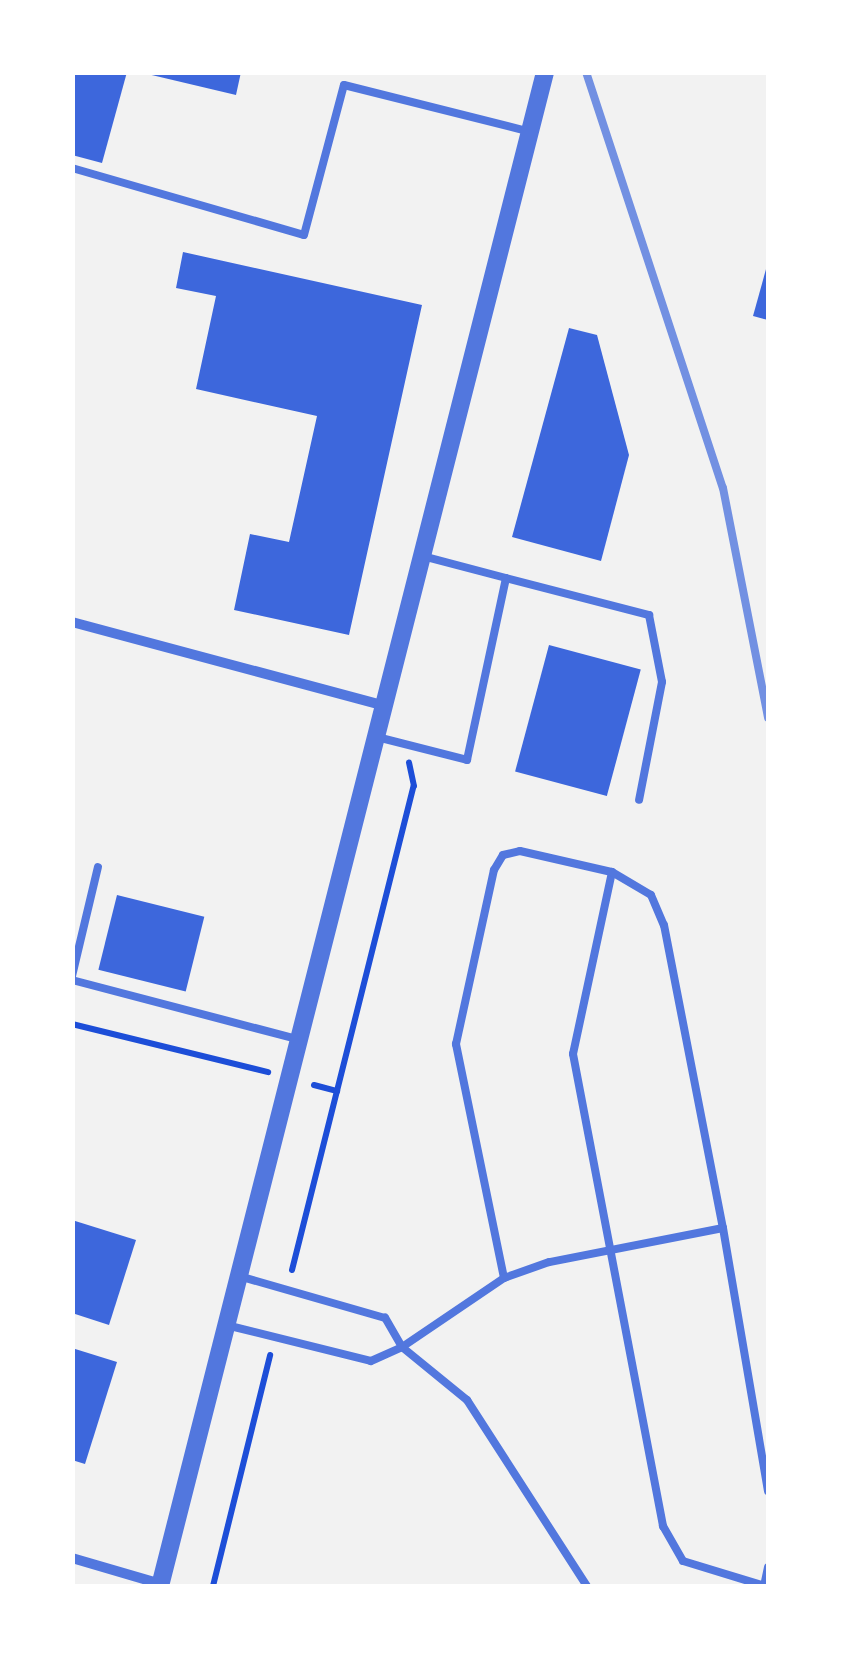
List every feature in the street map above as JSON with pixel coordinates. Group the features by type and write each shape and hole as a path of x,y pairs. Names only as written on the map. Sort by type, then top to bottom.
{"street":[{"path":"72,1558 160,1585 544,72"},
{"path":"72,622 385,706"}],"lane":[{"path":"72,168 304,235 344,85 530,132"},
{"path":"423,556 649,615 662,682 640,800"},
{"path":"377,737 467,760 506,578"},
{"path":"504,1278 456,1062 460,1018 494,870 503,855 520,852 612,872 651,895 664,924 723,1228 768,1491"},
{"path":"98,867 72,978 300,1040"},
{"path":"612,872 573,1054 670,1545 700,1570 765,1586 768,1566"},
{"path":"226,1325 371,1361 402,1346 504,1278 612,1250 723,1228"},
{"path":"239,1276 384,1318 402,1346 468,1400 587,1586"}],"path":[{"path":"72,1024 337,1091 414,786 408,759"}],"building":[{"path":"72,72 127,72 102,163 72,155"},
{"path":"139,72 241,72 236,95"},
{"path":"183,252 422,305 349,635 234,610 250,534 289,542 317,416 196,389 216,296 176,288"},
{"path":"768,262 768,320 753,316"},
{"path":"569,328 597,335 629,455 601,561 512,537"},
{"path":"549,645 641,670 607,796 515,772"},
{"path":"117,895 204,917 186,991 98,970"},
{"path":"72,1220 136,1240 109,1325 72,1313"},
{"path":"72,1348 117,1362 85,1464 72,1460"}],"railway":[{"path":"586,72 723,488 768,718"}]}
